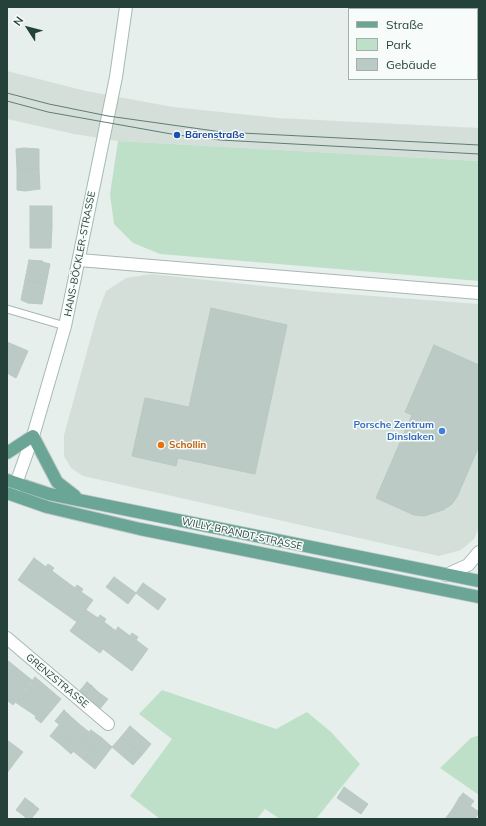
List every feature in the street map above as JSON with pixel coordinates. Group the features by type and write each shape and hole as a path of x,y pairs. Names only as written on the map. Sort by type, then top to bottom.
{"main road":[{"path":"7,453 33,436 57,482 66,491 80,499"},
{"name":"WILLY-BRANDT-STRASSE","path":"12,481 48,494 80,499 446,576 479,581"},
{"name":"WILLY-BRANDT-STRASSE","path":"10,494 46,507 140,529 477,596"}],"street":[{"name":"HANS-BÖCKLER-STRASSE","path":"10,494 12,481 33,436 66,326 116,77 126,7"},
{"path":"79,260 479,293"},
{"path":"446,576 468,566 479,552"},
{"name":"GRENZSTRASSE","path":"7,638 108,724"}],"lane":[{"path":"7,309 66,326"}],"shaded area":[{"path":"7,71 86,91 173,107 278,118 479,128 479,161 118,141 74,134 7,119"},
{"path":"151,274 320,292 479,304 479,527 474,539 461,550 439,556 83,476 71,468 64,456 64,435 97,315 106,291 126,278"}],"green space":[{"path":"118,141 479,161 479,281 160,254 133,243 114,224 110,194"},
{"path":"162,690 276,729 307,712 331,732 360,764 316,819 280,819 265,809 257,819 160,819 130,796 172,739 139,714"},
{"path":"479,735 479,795 440,768 471,738"}],"building":[{"path":"362,7 381,7 381,8"},
{"path":"16,149 39,149 39,169 17,170"},
{"path":"39,169 40,189 25,191 17,190 17,170"},
{"path":"30,206 52,206 52,227 30,227"},
{"path":"30,227 52,227 51,248 30,248"},
{"path":"29,260 43,261 42,262 50,264 46,284 25,280"},
{"path":"25,280 46,284 42,304 28,303 21,300"},
{"path":"211,308 287,325 255,474 178,458 176,466 132,456 145,398 189,407"},
{"path":"7,342 28,351 16,378 7,373"},
{"name":"Porsche Zentrum Dinslaken","path":"434,345 479,365 479,446 457,497 452,504 443,510 424,516 414,515 376,498 412,415 405,412"},
{"path":"34,558 46,567 48,564 54,568 52,571 75,588 77,585 83,589 81,592 93,600 77,622 18,580"},
{"path":"114,577 136,593 128,604 106,587"},
{"path":"143,583 166,599 158,610 136,593"},
{"path":"86,610 98,618 100,615 106,619 104,622 116,631 100,653 70,631"},
{"path":"118,627 130,636 132,633 138,637 136,640 148,649 132,671 103,649"},
{"path":"7,660 33,681 13,705 7,700"},
{"path":"35,677 61,699 41,723 35,718 36,716 15,702"},
{"path":"87,682 92,686 84,697 78,693"},
{"path":"92,686 97,691 89,701 84,697"},
{"path":"97,691 102,695 94,706 89,701"},
{"path":"102,695 108,699 99,710 94,706"},
{"path":"64,710 68,714 60,725 55,721"},
{"path":"68,714 79,724 61,745 50,736"},
{"path":"79,724 89,732 71,754 61,745"},
{"path":"130,726 151,744 142,755 121,737"},
{"path":"91,730 102,738 84,760 73,751"},
{"path":"121,737 142,755 133,765 112,747"},
{"path":"102,738 112,747 95,769 84,760"},
{"path":"7,740 23,752 15,762 7,756"},
{"path":"7,756 15,762 7,773"},
{"path":"344,787 368,804 361,814 337,798"},
{"path":"463,793 474,801 470,806 459,798"},
{"path":"25,798 33,804 24,816 16,810"},
{"path":"459,798 479,812 475,819 464,819 452,810"},
{"path":"33,804 39,809 31,819 27,819 24,816"},
{"path":"452,810 464,819 445,819"}],"tram line":[{"path":"7,93 49,104 108,116 222,132 479,145"},
{"path":"7,101 48,112 177,135 220,140 479,154"}],"place":[{"name":"Bärenstraße","path":"177,135"},
{"name":"Porsche Zentrum Dinslaken","path":"442,431"},
{"name":"Schollin","path":"161,445"}]}
